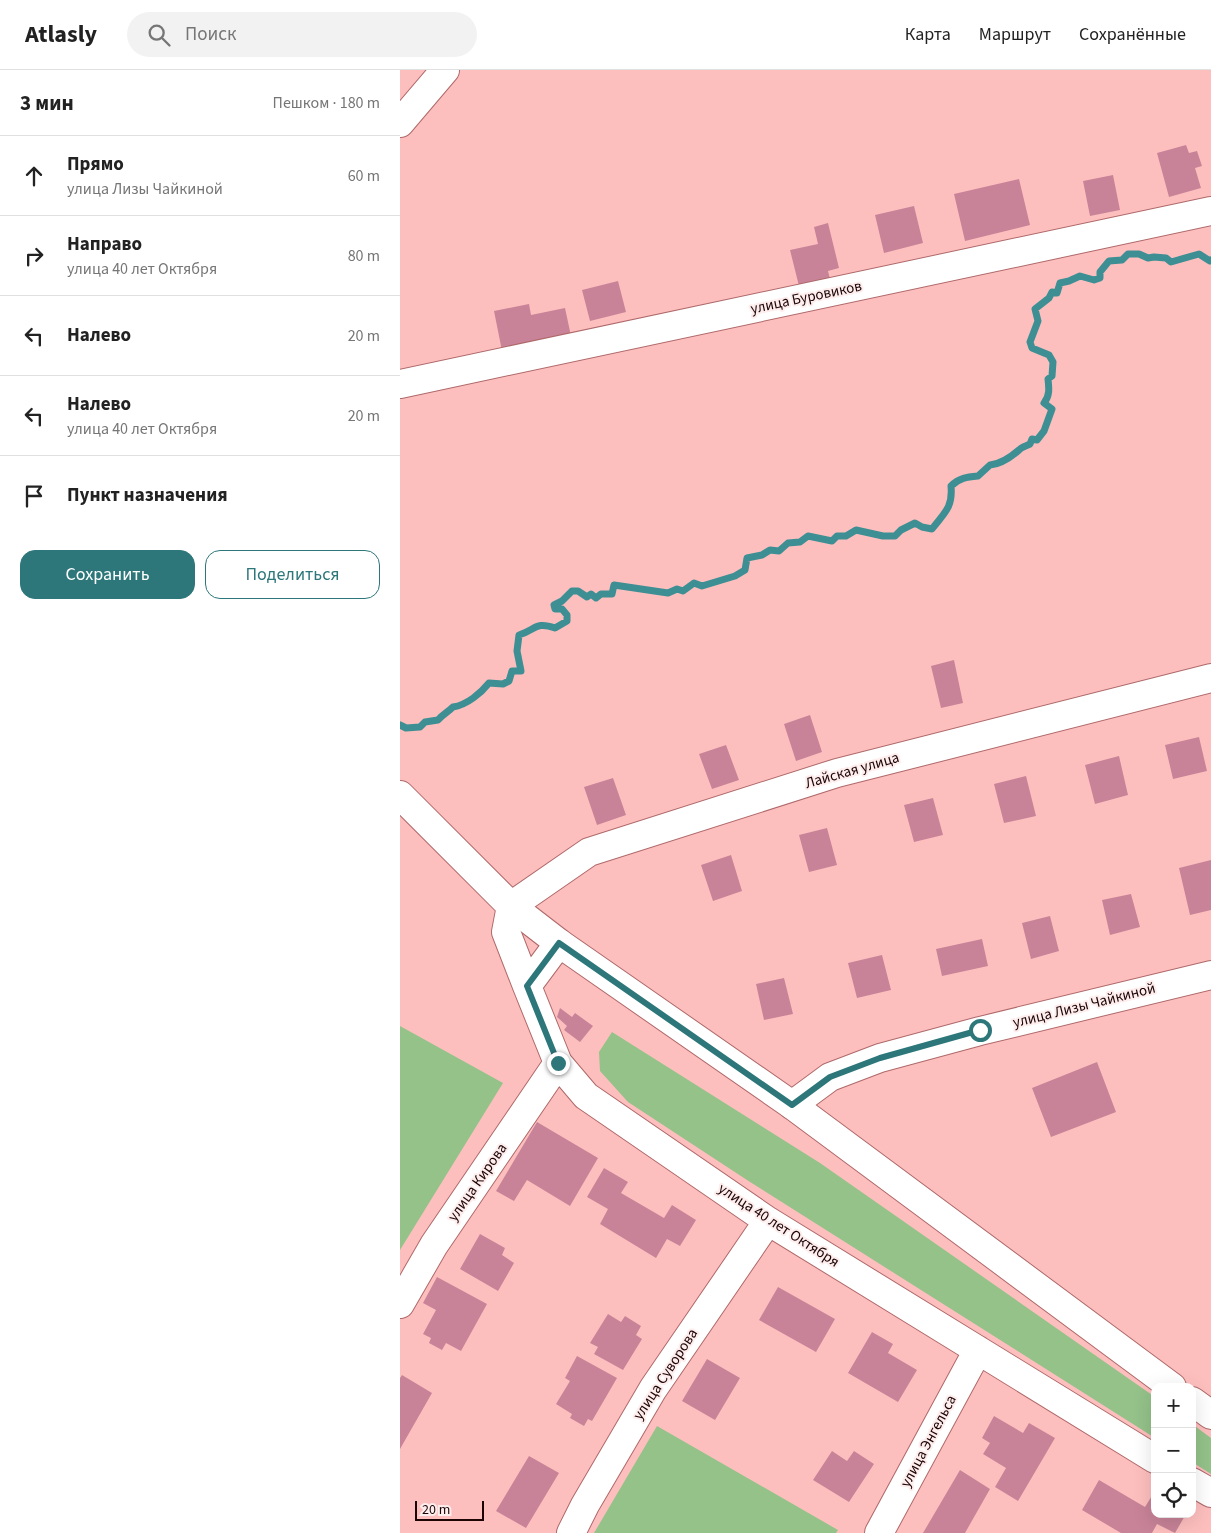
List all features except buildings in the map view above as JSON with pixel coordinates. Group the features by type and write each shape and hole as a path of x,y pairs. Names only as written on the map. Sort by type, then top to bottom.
{"street":[{"path":"400,123 446,70"},
{"name":"улица Буровиков","path":"400,384 1211,211"},
{"name":"Лайская улица","path":"511,906 589,852 837,773 1211,678"},
{"path":"400,794 511,906 559,943 792,1105 1167,1383"},
{"name":"улица 40 лет Октября","path":"511,906 506,932 527,986 558,1063 586,1096 768,1221 1151,1457"},
{"path":"527,986 559,943"},
{"name":"улица Лизы Чайкиной","path":"792,1105 830,1077 880,1058 980,1030 1211,975"},
{"name":"улица Кирова","path":"400,1304 434,1244 558,1063"},
{"name":"улица Суворова","path":"571,1533 585,1505 653,1389 768,1221"},
{"name":"улица Энгельса","path":"879,1533 978,1350"},
{"path":"1196,1404 1211,1415"},
{"path":"1196,1484 1211,1493"}],"green space":[{"path":"400,1026 503,1083 400,1250"},
{"path":"612,1032 820,1163 1151,1394 1151,1435 747,1180 628,1102 600,1071 599,1052"},
{"path":"657,1426 838,1530 836,1533 594,1533"},
{"path":"1196,1427 1211,1438 1211,1474 1196,1465"}],"waterway":[{"path":"400,725 406,728 420,727 425,722 438,720 453,707 473,698 489,683 503,684 509,681 512,671 521,671 517,651 519,635 543,625 555,628 567,621 567,615 562,609 555,609 554,605 562,601 572,591 578,591 587,597 591,594 596,598 601,594 612,594 614,585 668,593 677,589 683,591 694,583 702,586 735,576 745,570 747,558 762,555 770,550 779,551 788,543 800,542 808,536 832,541 837,536 846,536 856,530 883,536 895,536 901,530 915,523 932,529 949,505 951,486 954,483 963,478 978,476 990,465 1006,460 1021,448 1030,444 1032,439 1037,440 1044,431 1052,409 1044,403 1048,395 1048,379 1052,376 1053,362 1049,355 1032,348 1030,342 1038,321 1035,309 1049,298 1052,292 1057,293 1060,283 1080,276 1094,280 1100,278 1100,272 1109,261 1122,260 1128,254 1139,254 1148,258 1166,258 1171,262 1199,254 1211,260"}],"route":[{"path":"558,1063 527,986 559,943 792,1105 830,1077 880,1058 980,1030"}]}
